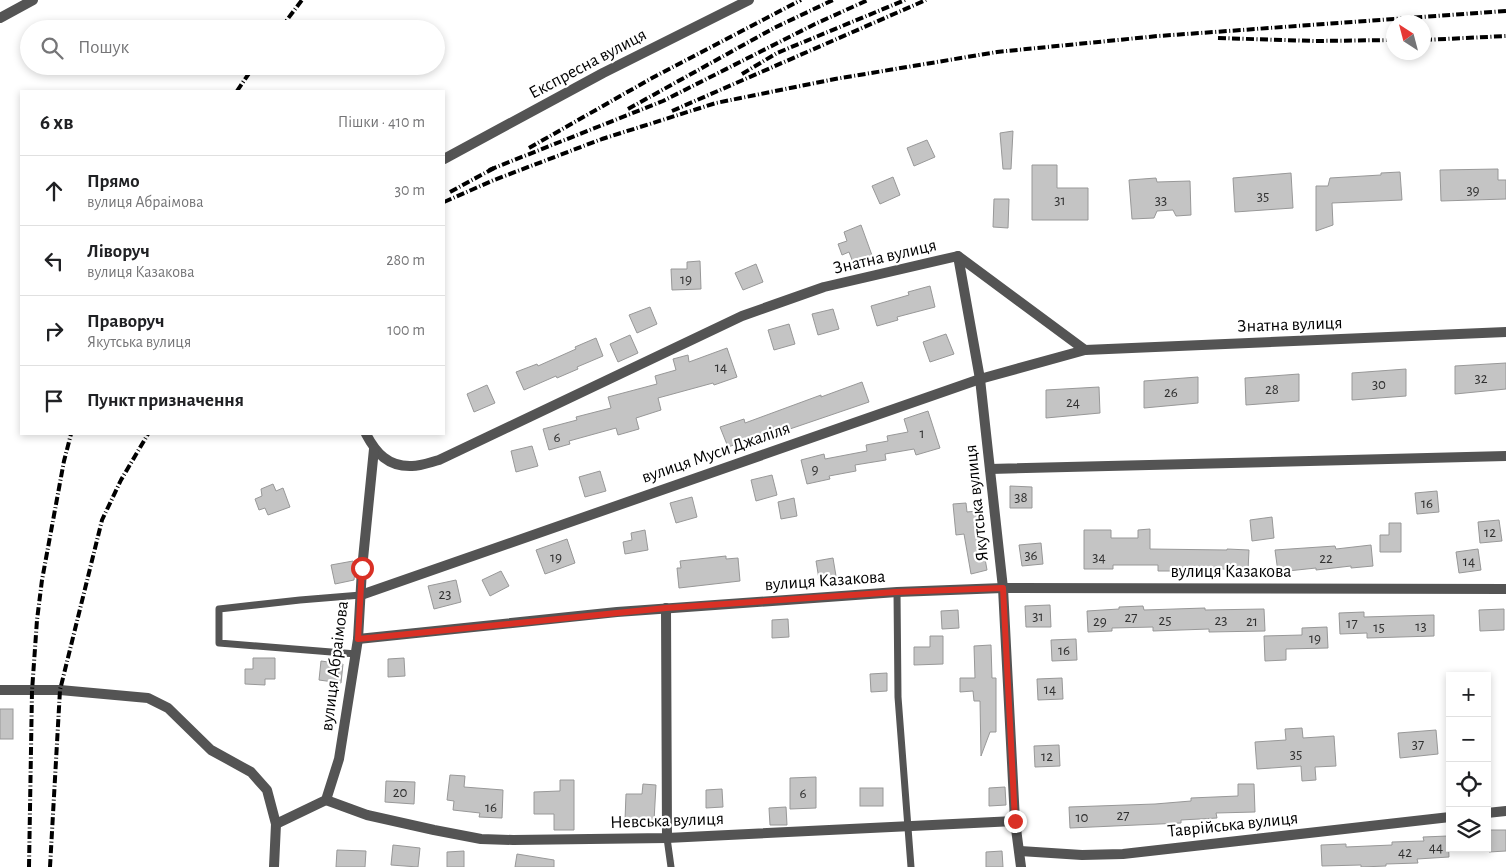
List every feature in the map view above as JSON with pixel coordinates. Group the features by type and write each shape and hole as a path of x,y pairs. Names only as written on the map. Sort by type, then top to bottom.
{"street":[{"path":"0,18 21,3 33,0"},
{"name":"Експресна вулиця","path":"445,158 603,73 749,0"},
{"name":"Знатна вулиця","path":"374,449 390,462 412,466 439,460 742,316 824,287 958,256 1085,350 1506,332"},
{"name":"Якутська вулиця","path":"958,256 980,379 1003,588 1015,821 1021,867"},
{"name":"вулиця Муси Джаліля","path":"361,595 980,379 1085,350"},
{"path":"367,435 374,449"},
{"name":"вулиця Абраімова","path":"326,800 339,759 356,654 374,449"},
{"path":"990,469 1506,456"},
{"name":"вулиця Казакова","path":"358,639 666,608 896,592 1003,588 1506,588"},
{"path":"666,608 666,838"},
{"path":"0,690 60,690 148,698 168,708 211,750 251,772 267,790 276,824 274,867"},
{"path":"276,824 326,800"},
{"name":"Невська вулиця","path":"326,800 367,815 481,839 513,840 666,838 1015,821"},
{"path":"1491,813 1506,811"},
{"name":"Таврійська вулиця","path":"1020,851 1082,855 1123,854 1446,818"}],"lane":[{"path":"896,592 898,697 911,867"},
{"path":"356,654 219,643 219,609 361,595"},
{"path":"666,838 671,867"}],"building":[{"path":"1013,131 1011,169 1003,169 1000,133"},
{"path":"927,140 935,157 914,166 907,148"},
{"path":"1032,165 1057,165 1057,188 1088,188 1088,220 1032,220"},
{"path":"1498,169 1498,180 1506,180 1506,199 1441,201 1440,170"},
{"path":"1400,172 1402,200 1332,203 1333,225 1316,231 1316,186 1328,186 1330,178"},
{"path":"1291,173 1293,208 1235,212 1233,178"},
{"path":"893,177 900,195 880,204 872,186"},
{"path":"1156,178 1157,182 1190,181 1191,215 1176,216 1173,210 1157,211 1154,218 1132,219 1129,180"},
{"path":"994,199 1009,199 1008,228 993,227"},
{"path":"861,225 873,258 854,265 849,252 842,255 838,244 847,241 844,232"},
{"path":"700,261 701,289 672,290 671,269 687,269 687,262"},
{"path":"756,264 763,282 743,290 735,273"},
{"path":"930,286 935,307 897,317 898,320 877,326 871,306 909,295 908,292"},
{"path":"650,307 657,324 637,333 629,315"},
{"path":"833,309 839,329 818,335 812,314"},
{"path":"789,324 795,344 774,350 768,330"},
{"path":"946,334 954,354 930,362 923,342"},
{"path":"630,335 638,353 618,362 610,344"},
{"path":"596,338 603,356 577,367 578,369 524,390 516,372 537,364 538,366"},
{"path":"727,348 737,377 714,385 713,383 658,398 661,410 636,418 639,429 618,435 616,428 569,441 570,444 549,450 543,429 577,420 576,417 611,408 608,397 657,384 655,376 676,370 673,359 688,355 689,362"},
{"path":"1506,363 1506,389 1455,394 1455,366"},
{"path":"1406,369 1406,396 1352,400 1352,373"},
{"path":"1299,374 1299,401 1246,405 1245,378"},
{"path":"1198,377 1198,403 1144,408 1144,381"},
{"path":"862,382 869,402 784,431 785,434 765,442 763,435 728,447 720,427 744,419 745,423"},
{"path":"487,385 495,403 474,412 467,394"},
{"path":"1099,387 1100,413 1046,418 1046,390"},
{"path":"928,411 940,448 916,455 914,449 885,454 886,460 855,465 856,471 829,476 830,479 807,484 801,460 824,454 825,459 867,451 866,445 888,441 887,436 908,432 904,419"},
{"path":"532,446 538,466 516,472 511,451"},
{"path":"600,471 606,491 585,497 579,477"},
{"path":"772,475 777,495 756,501 751,480"},
{"path":"273,484 276,491 283,488 290,507 268,515 265,508 259,510 255,499 262,496 261,489"},
{"path":"1010,486 1032,487 1032,508 1010,508"},
{"path":"1437,491 1439,512 1417,514 1415,493"},
{"path":"692,497 697,517 676,523 670,503"},
{"path":"794,498 797,516 781,519 778,502"},
{"path":"966,503 967,512 977,511 982,553 984,553 987,570 971,574 964,534 956,535 953,504"},
{"path":"1272,517 1274,538 1252,541 1250,520"},
{"path":"1499,520 1502,541 1480,543 1478,522"},
{"path":"1389,523 1401,523 1401,552 1380,552 1380,535 1389,535"},
{"path":"1150,529 1150,549 1249,550 1248,571 1211,568 1211,570 1179,569 1179,571 1158,571 1158,565 1113,565 1113,569 1084,569 1084,530 1111,530 1111,538 1138,538 1138,530"},
{"path":"645,530 648,550 625,554 623,542 632,540 631,533"},
{"path":"567,539 575,563 545,574 536,550"},
{"path":"1041,543 1043,564 1022,566 1019,545"},
{"path":"1371,545 1373,566 1351,568 1351,566 1316,570 1316,568 1278,572 1275,550 1335,546 1336,549"},
{"path":"1478,549 1481,570 1459,573 1456,552"},
{"path":"726,556 726,559 738,558 740,581 679,588 677,568 681,568 680,561"},
{"path":"833,558 836,576 819,579 816,561"},
{"path":"353,561 354,580 335,584 331,565"},
{"path":"501,571 509,586 490,596 482,580"},
{"path":"456,580 461,602 434,609 428,586"},
{"path":"1050,605 1051,627 1026,627 1025,606"},
{"path":"1143,606 1144,610 1264,609 1265,631 1209,632 1209,629 1153,631 1153,627 1112,628 1112,631 1088,632 1087,611"},
{"path":"1504,609 1504,630 1480,631 1479,610"},
{"path":"958,610 959,628 942,629 941,611"},
{"path":"1364,612 1364,617 1434,615 1434,636 1367,638 1367,633 1340,634 1339,613"},
{"path":"788,619 789,637 772,638 772,620"},
{"path":"1327,627 1328,648 1286,649 1286,660 1265,661 1264,636 1302,635 1302,628"},
{"path":"930,636 943,636 943,664 914,665 914,647 930,647"},
{"path":"1076,639 1077,660 1052,661 1051,640"},
{"path":"991,645 992,678 996,678 996,732 990,732 981,756 980,701 974,701 973,691 960,692 960,678 975,678 974,646"},
{"path":"253,658 275,658 275,679 265,679 265,685 245,684 245,669 253,669"},
{"path":"404,658 405,676 388,677 388,659"},
{"path":"321,661 343,664 341,683 319,680"},
{"path":"887,673 887,691 871,692 870,674"},
{"path":"1062,678 1063,699 1038,700 1037,679"},
{"path":"0,709 13,709 13,739 0,739"},
{"path":"1302,728 1303,738 1334,736 1336,766 1315,767 1316,780 1302,781 1301,766 1257,769 1255,742 1286,740 1285,729"},
{"path":"1436,730 1438,754 1400,758 1398,733"},
{"path":"1059,745 1060,766 1035,767 1034,746"},
{"path":"450,775 465,776 464,787 503,790 502,818 479,817 480,813 453,810 454,801 447,800"},
{"path":"816,777 816,808 790,809 790,778"},
{"path":"560,780 574,780 574,830 554,830 554,814 534,814 534,792 560,791"},
{"path":"386,781 415,782 414,804 385,802"},
{"path":"643,784 656,785 654,821 625,820 626,794 642,794"},
{"path":"1238,784 1254,784 1255,812 1216,813 1217,818 1181,820 1181,823 1070,828 1069,807 1155,804 1191,801 1191,798 1238,796"},
{"path":"1005,787 1006,805 989,806 989,788"},
{"path":"860,788 883,788 883,806 860,806"},
{"path":"722,789 723,807 706,808 706,790"},
{"path":"786,807 787,825 770,825 769,808"},
{"path":"1491,830 1506,830 1506,851 1491,852"},
{"path":"1446,836 1446,852 1449,852 1449,857 1417,859 1418,863 1386,864 1386,866 1322,866 1321,845 1346,844 1346,847 1392,845 1392,842 1424,841 1423,837"},
{"path":"393,845 420,848 418,867 391,865"},
{"path":"337,850 366,851 365,867 336,867"},
{"path":"464,851 464,867 447,867 447,852"},
{"path":"1002,851 1003,867 986,867 986,852"},
{"path":"517,854 554,860 554,867 515,867"}],"railway":[{"path":"287,20 302,0"},
{"path":"529,148 652,78 801,0"},
{"path":"628,109 774,28 833,0"},
{"path":"489,170 663,101 815,24 868,0"},
{"path":"742,74 777,53 905,0"},
{"path":"672,111 926,0"},
{"path":"445,202 494,180 602,139 716,103 835,79 997,52 1158,36 1506,11"},
{"path":"1431,40 1506,36"},
{"path":"1218,38 1314,41 1386,40"},
{"path":"238,90 248,75"},
{"path":"450,192 496,167"},
{"path":"29,867 32,691 37,620 42,580 64,461 71,435"},
{"path":"50,867 60,690 102,520 121,480 147,435"}],"route":[{"path":"362,568 358,639 666,608 896,592 1003,588 1015,821"}]}
